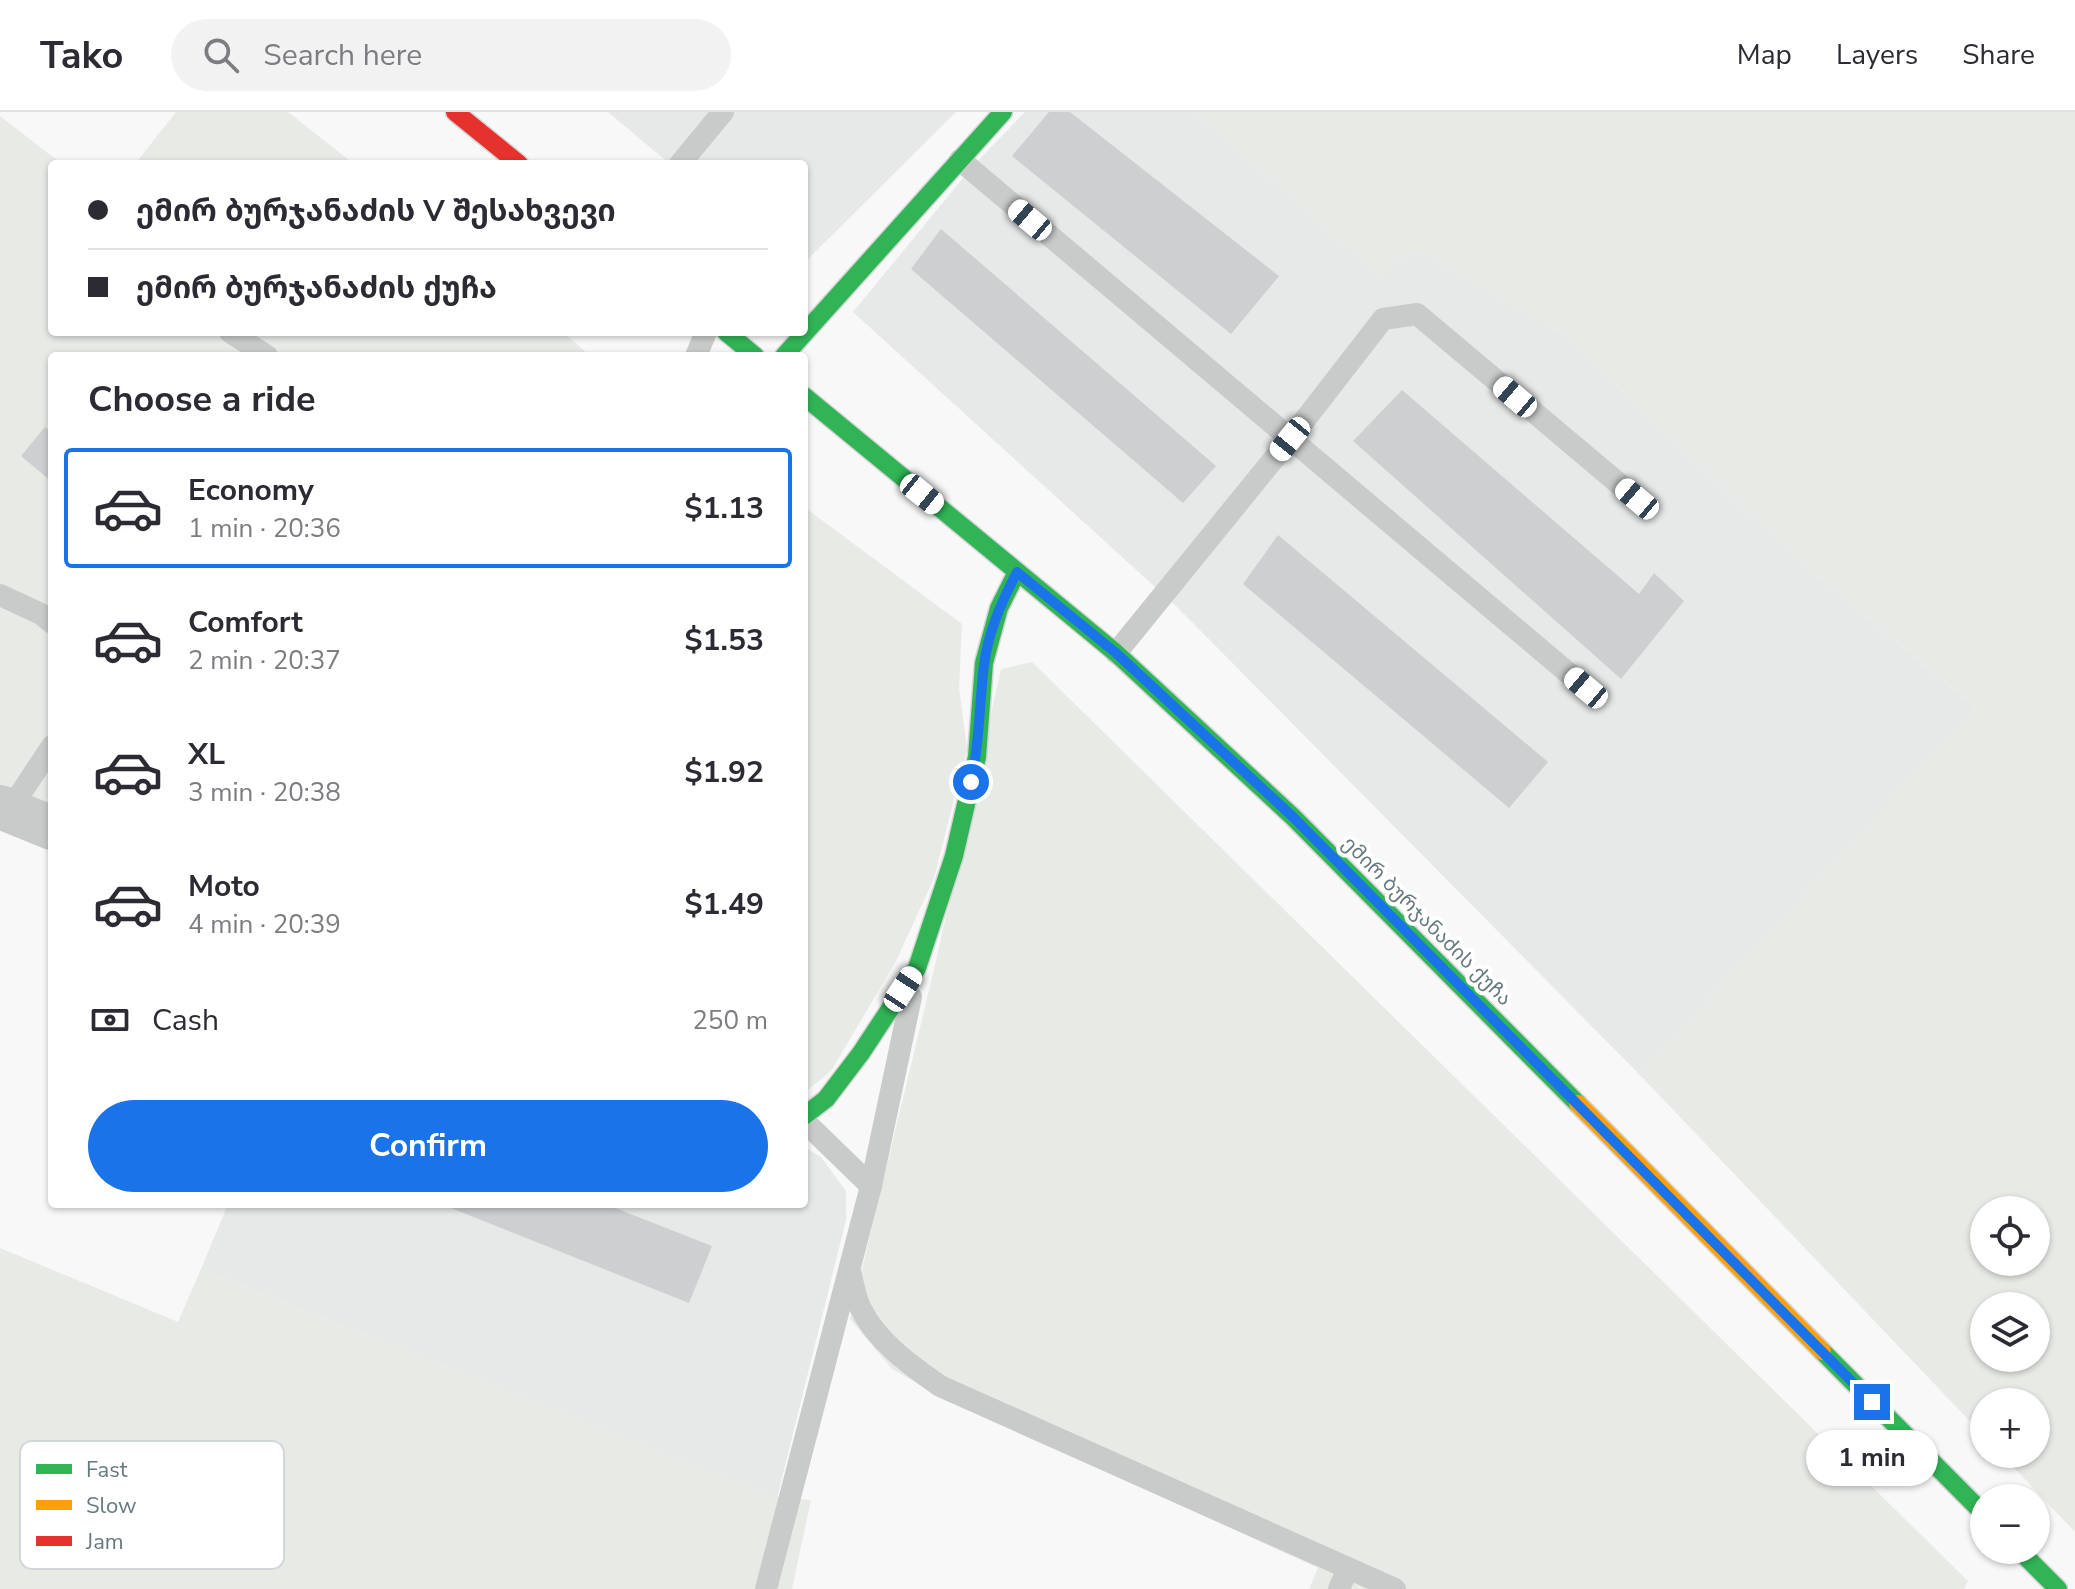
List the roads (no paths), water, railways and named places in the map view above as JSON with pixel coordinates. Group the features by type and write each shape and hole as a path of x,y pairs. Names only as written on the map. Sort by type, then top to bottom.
{"street":[{"path":"455,112 514,160"},
{"path":"808,329 1003,112"},
{"path":"731,336 750,352"},
{"path":"788,352 802,336"},
{"name":"ემირ ბურჯანაძის ქუჩა","path":"808,399 1116,653 1293,817 1970,1500"},
{"path":"808,1115 826,1099 852,1065 917,968 954,856 977,757 984,663 999,608 1017,572"},
{"path":"4,809 48,826"},
{"path":"2033,1564 2058,1589"}],"lane":[{"path":"683,160 723,112"},
{"path":"960,160 1586,688"},
{"path":"1116,653 1383,319 1417,314 1637,499"},
{"path":"236,336 261,352"},
{"path":"0,595 48,620"},
{"path":"4,809 48,751"},
{"path":"766,1589 871,1186 917,968"},
{"path":"808,1123 871,1186"},
{"path":"850,1271 860,1308 879,1336 940,1386 1395,1589"},
{"path":"1339,1589 1348,1568"}]}
